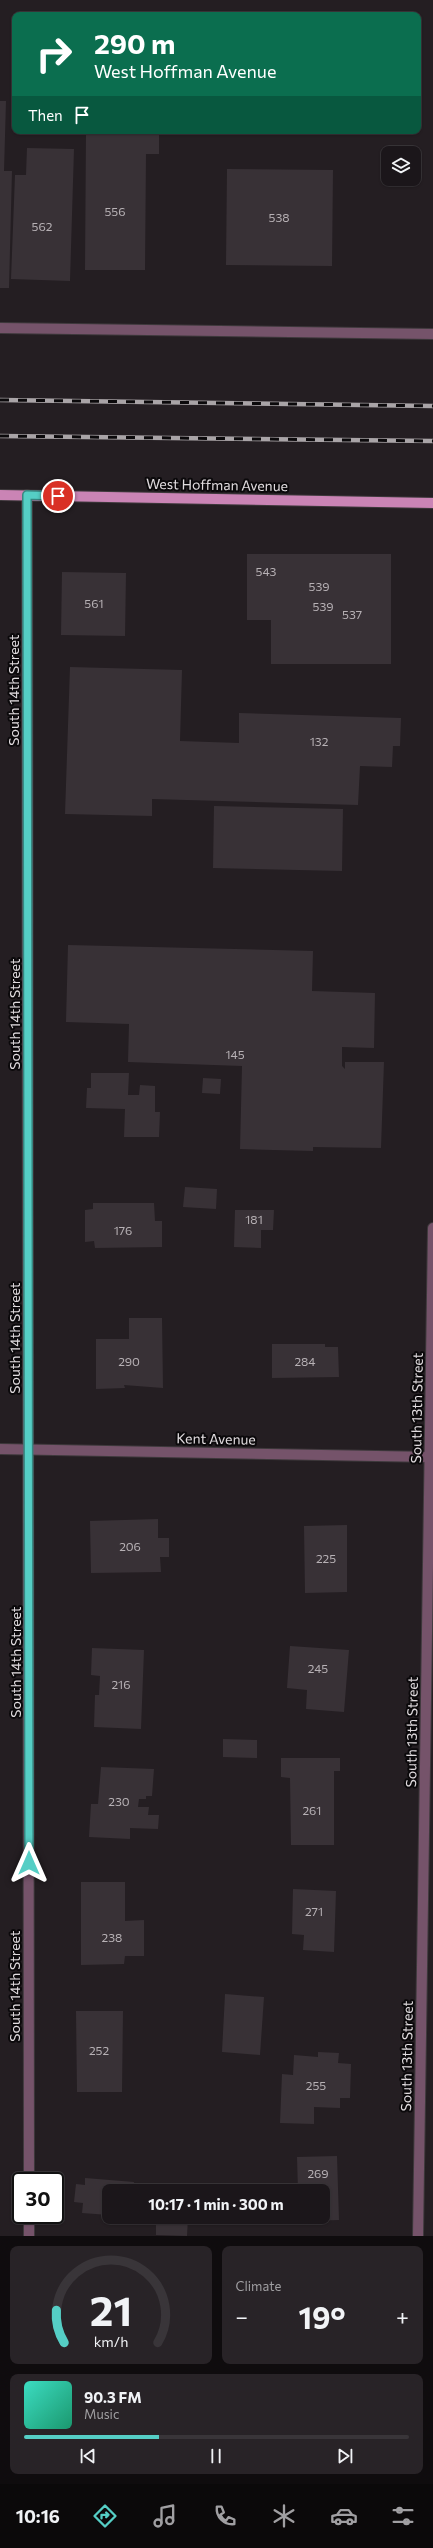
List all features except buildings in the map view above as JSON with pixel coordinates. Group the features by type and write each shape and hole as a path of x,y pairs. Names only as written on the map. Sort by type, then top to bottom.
{"main road":[{"name":"West Hoffman Avenue","path":"0,495 433,503"}],"street":[{"path":"0,328 433,334"},
{"name":"South 14th Street","path":"27,495 30,1449 29,2172"},
{"name":"South 13th Street","path":"418,2236 431,1457 433,1228"},
{"name":"Kent Avenue","path":"0,1449 431,1457"},
{"path":"29,2224 29,2236"}],"railway":[{"path":"0,400 433,406"},
{"path":"0,436 433,441"}],"route":[{"path":"29,1863 30,1449 27,495 58,496"}]}
